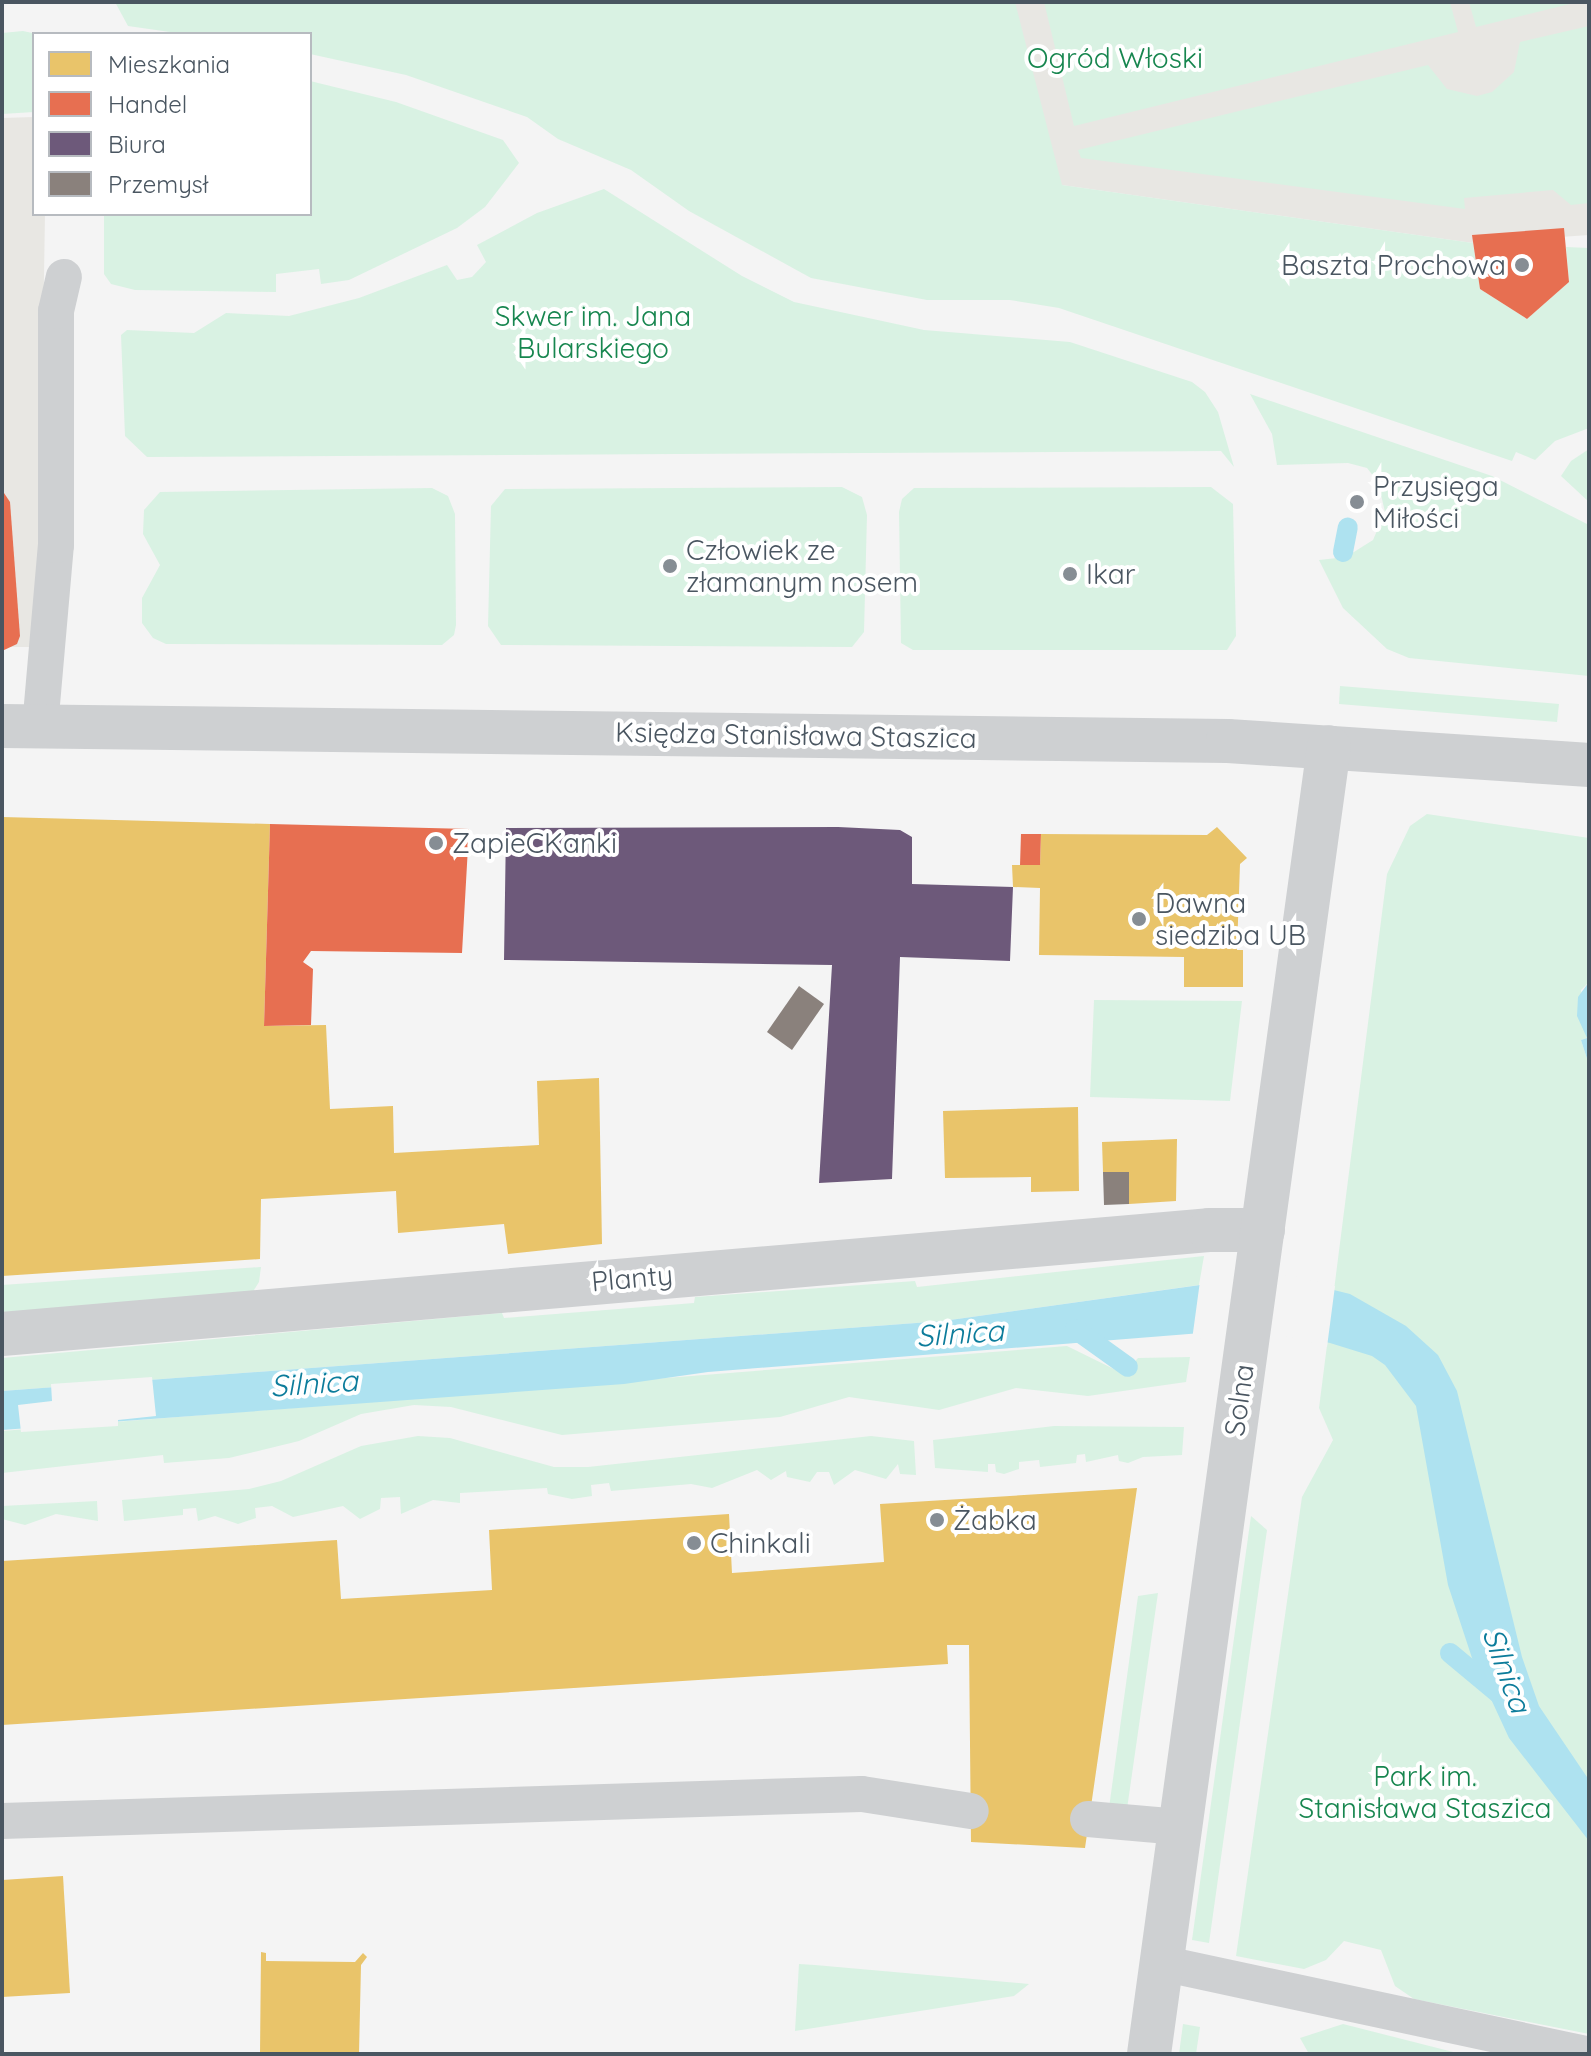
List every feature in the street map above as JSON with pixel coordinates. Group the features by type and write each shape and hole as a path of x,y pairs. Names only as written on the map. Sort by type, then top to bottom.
{"street":[{"name":"Księdza Stanisława Staszica","path":"21,727 1228,741 1589,765"},
{"name":"Solna","path":"1149,2054 1329,747"},
{"name":"Planty","path":"2,1334 1193,1231 1260,1249"}],"lane":[{"path":"21,727 56,545 56,311 64,277"},
{"path":"2,1821 862,1794 971,1811"},
{"path":"1088,1819 1180,1827"},
{"path":"1161,1963 1586,2054"}],"shaded area":[{"path":"848,2 1589,2 1589,235 1473,243 1062,185"},
{"path":"32,117 32,216 45,216 38,647 2,647 2,118"}],"green space":[{"path":"115,2 1015,2 1062,185 1473,243 1480,289 1527,319 1569,282 1566,247 1589,248 1589,428 1555,441 1535,460 1516,452 1512,461 1059,308 1010,300 927,300 811,278 689,211 631,170 558,139 527,117 406,75 312,54 312,32 170,32 128,26"},
{"name":"Ogród Włoski","path":"1044,2 1450,2 1458,32 1074,126"},
{"path":"1469,2 1578,2 1476,27"},
{"path":"1589,26 1589,203 1571,205 1553,190 1464,198 1465,209 1081,158 1078,150 1428,65 1447,89 1477,96 1492,92 1514,72 1520,42"},
{"path":"2,33 32,33 32,112 2,114"},
{"name":"Skwer im. Jana Bularskiego","path":"312,81 396,102 503,140 519,163 485,207 457,228 349,280 321,284 319,269 276,274 276,292 135,290 111,284 104,274 104,216 312,216"},
{"name":"Skwer im. Jana Bularskiego","path":"604,189 742,276 794,302 924,330 1070,342 1192,382 1205,392 1218,412 1234,467 1221,451 147,457 125,436 121,335 127,330 194,333 226,313 289,316 359,298 447,265 457,280 472,277 486,262 477,245 537,213"},
{"path":"1250,394 1492,476 1589,525 1589,676 1409,658 1387,649 1343,608 1319,560 1346,557 1373,540 1385,512 1378,482 1367,468 1348,463 1277,465 1272,434"},
{"path":"1589,449 1589,502 1561,476 1571,461"},
{"path":"842,487 862,497 867,515 864,632 852,647 501,645 488,626 491,506 505,489"},
{"path":"1211,487 1233,504 1236,636 1227,650 913,650 901,643 899,512 902,499 914,488"},
{"path":"432,488 448,496 455,514 456,625 454,635 442,645 166,644 153,638 142,623 142,598 160,565 143,534 144,510 160,492"},
{"path":"1340,686 1559,704 1557,722 1339,704"},
{"name":"Park im. Stanisława Staszica","path":"1427,814 1589,838 1589,982 1581,990 1587,1038 1581,1040 1589,1065 1589,2034 1414,1999 1395,1986 1381,1950 1344,1941 1326,1960 1304,1969 1236,1956 1302,1497 1333,1440 1319,1408 1387,874 1410,826"},
{"path":"1094,1000 1242,1001 1230,1101 1090,1097"},
{"path":"1204,1256 1199,1285 943,1321 2,1391 2,1358 502,1313 504,1318 694,1303 695,1297 915,1281 917,1287"},
{"path":"261,1267 259,1282 247,1301 2,1320 2,1285"},
{"path":"1067,1346 1124,1374 1138,1358 1190,1357 1186,1382 1088,1396 1016,1388 939,1410 849,1397 780,1417 562,1435 451,1407 414,1405 361,1414 299,1441 229,1458 164,1463 163,1455 2,1473 2,1431"},
{"path":"1054,1426 1184,1427 1182,1455 1143,1457 1128,1463 1119,1461 1118,1455 1086,1462 1085,1454 1077,1455 1076,1463 1040,1467 1039,1460 1019,1462 1019,1469 1004,1474 996,1472 995,1464 988,1464 988,1472 935,1468 933,1440"},
{"path":"418,1436 450,1438 554,1467 588,1467 871,1436 914,1441 916,1475 900,1474 898,1464 886,1479 855,1470 834,1485 829,1472 817,1472 810,1482 787,1477 786,1471 771,1480 757,1470 712,1488 691,1484 611,1491 609,1483 591,1485 592,1496 572,1499 548,1494 547,1488 460,1493 460,1503 433,1500 401,1514 400,1497 381,1498 380,1509 360,1519 343,1506 293,1517 272,1506 255,1508 256,1518 238,1524 215,1516 198,1521 196,1508 183,1509 183,1515 124,1521 122,1500 249,1489 281,1481 361,1446"},
{"path":"97,1501 98,1521 56,1514 25,1525 2,1519 2,1506"},
{"path":"1251,1516 1267,1530 1209,1943 1192,1940"},
{"path":"1158,1593 1127,1809 1109,1808 1138,1596"},
{"path":"799,1964 1029,1984 1014,1996 795,2031"},
{"path":"1183,2024 1200,2027 1196,2054 1179,2054"},
{"path":"1343,2024 1461,2054 1309,2054 1300,2038"}],"water":[{"path":"1589,982 1589,1065 1581,1040 1587,1038 1577,1016 1578,997"},
{"name":"Silnica","path":"1243,1279 1293,1280 1350,1294 1406,1326 1438,1355 1457,1391 1522,1657 1539,1706 1589,1780 1589,1841 1509,1738 1472,1658 1448,1585 1416,1406 1385,1365 1372,1356 1330,1343 1289,1333 1239,1330 708,1372 624,1384 2,1430 2,1391 943,1321"}],"pier":[{"path":"1243,1275 1293,1276 1335,1286 1327,1347 1289,1337 1239,1334 1192,1340 1200,1281"},
{"path":"152,1377 156,1416 118,1420 118,1426 21,1432 18,1405 52,1401 51,1384"}],"building: Mieszkania":[{"path":"2,817 270,824 264,1026 326,1025 330,1109 393,1106 394,1153 539,1145 537,1081 599,1078 602,1244 508,1254 504,1224 398,1233 396,1191 261,1199 260,1259 2,1276"},
{"name":"Dawna siedziba UB","path":"1217,827 1247,858 1240,864 1237,950 1243,950 1243,987 1184,987 1184,957 1039,955 1040,888 1013,887 1012,865 1040,865 1041,834 1207,835"},
{"path":"1078,1107 1079,1191 1031,1192 1031,1177 945,1178 943,1111"},
{"path":"1177,1139 1176,1201 1129,1204 1129,1172 1103,1172 1102,1142"},
{"path":"1137,1488 1085,1848 971,1842 969,1645 947,1645 948,1664 2,1725 2,1561 337,1540 341,1599 492,1590 489,1530 729,1514 732,1573 884,1562 880,1504"},
{"path":"63,1876 70,1993 2,1997 2,1880"},
{"path":"261,1952 266,1953 266,1961 355,1962 363,1953 367,1957 361,1965 359,2054 260,2054"}],"building: Handel":[{"name":"Baszta Prochowa","path":"1564,228 1569,282 1527,319 1480,289 1472,235"},
{"path":"2,490 10,502 20,636 17,644 2,651"},
{"path":"270,824 469,829 462,953 311,951 303,962 313,969 311,1025 264,1026"},
{"path":"1021,834 1041,834 1040,865 1020,865"}],"building: Biura":[{"path":"838,827 900,830 912,837 912,884 1013,887 1010,961 900,957 892,1179 819,1183 832,965 504,960 506,828"}],"building: Przemysł":[{"path":"799,986 824,1004 792,1050 767,1032"},
{"path":"1103,1172 1129,1172 1129,1204 1104,1205"}],"waterway":[{"path":"1343,552 1348,527"},
{"path":"1075,1329 1128,1367"},
{"name":"Silnica","path":"1450,1653 1505,1699"}],"place":[{"name":"Baszta Prochowa","path":"1522,265"},
{"name":"Przysięga Miłości","path":"1357,502"},
{"name":"Człowiek ze złamanym nosem","path":"670,566"},
{"name":"Ikar","path":"1070,574"},
{"name":"ZapieCKanki","path":"436,843"},
{"name":"Dawna siedziba UB","path":"1139,919"},
{"name":"Żabka","path":"937,1520"},
{"name":"Chinkali","path":"694,1543"}]}
